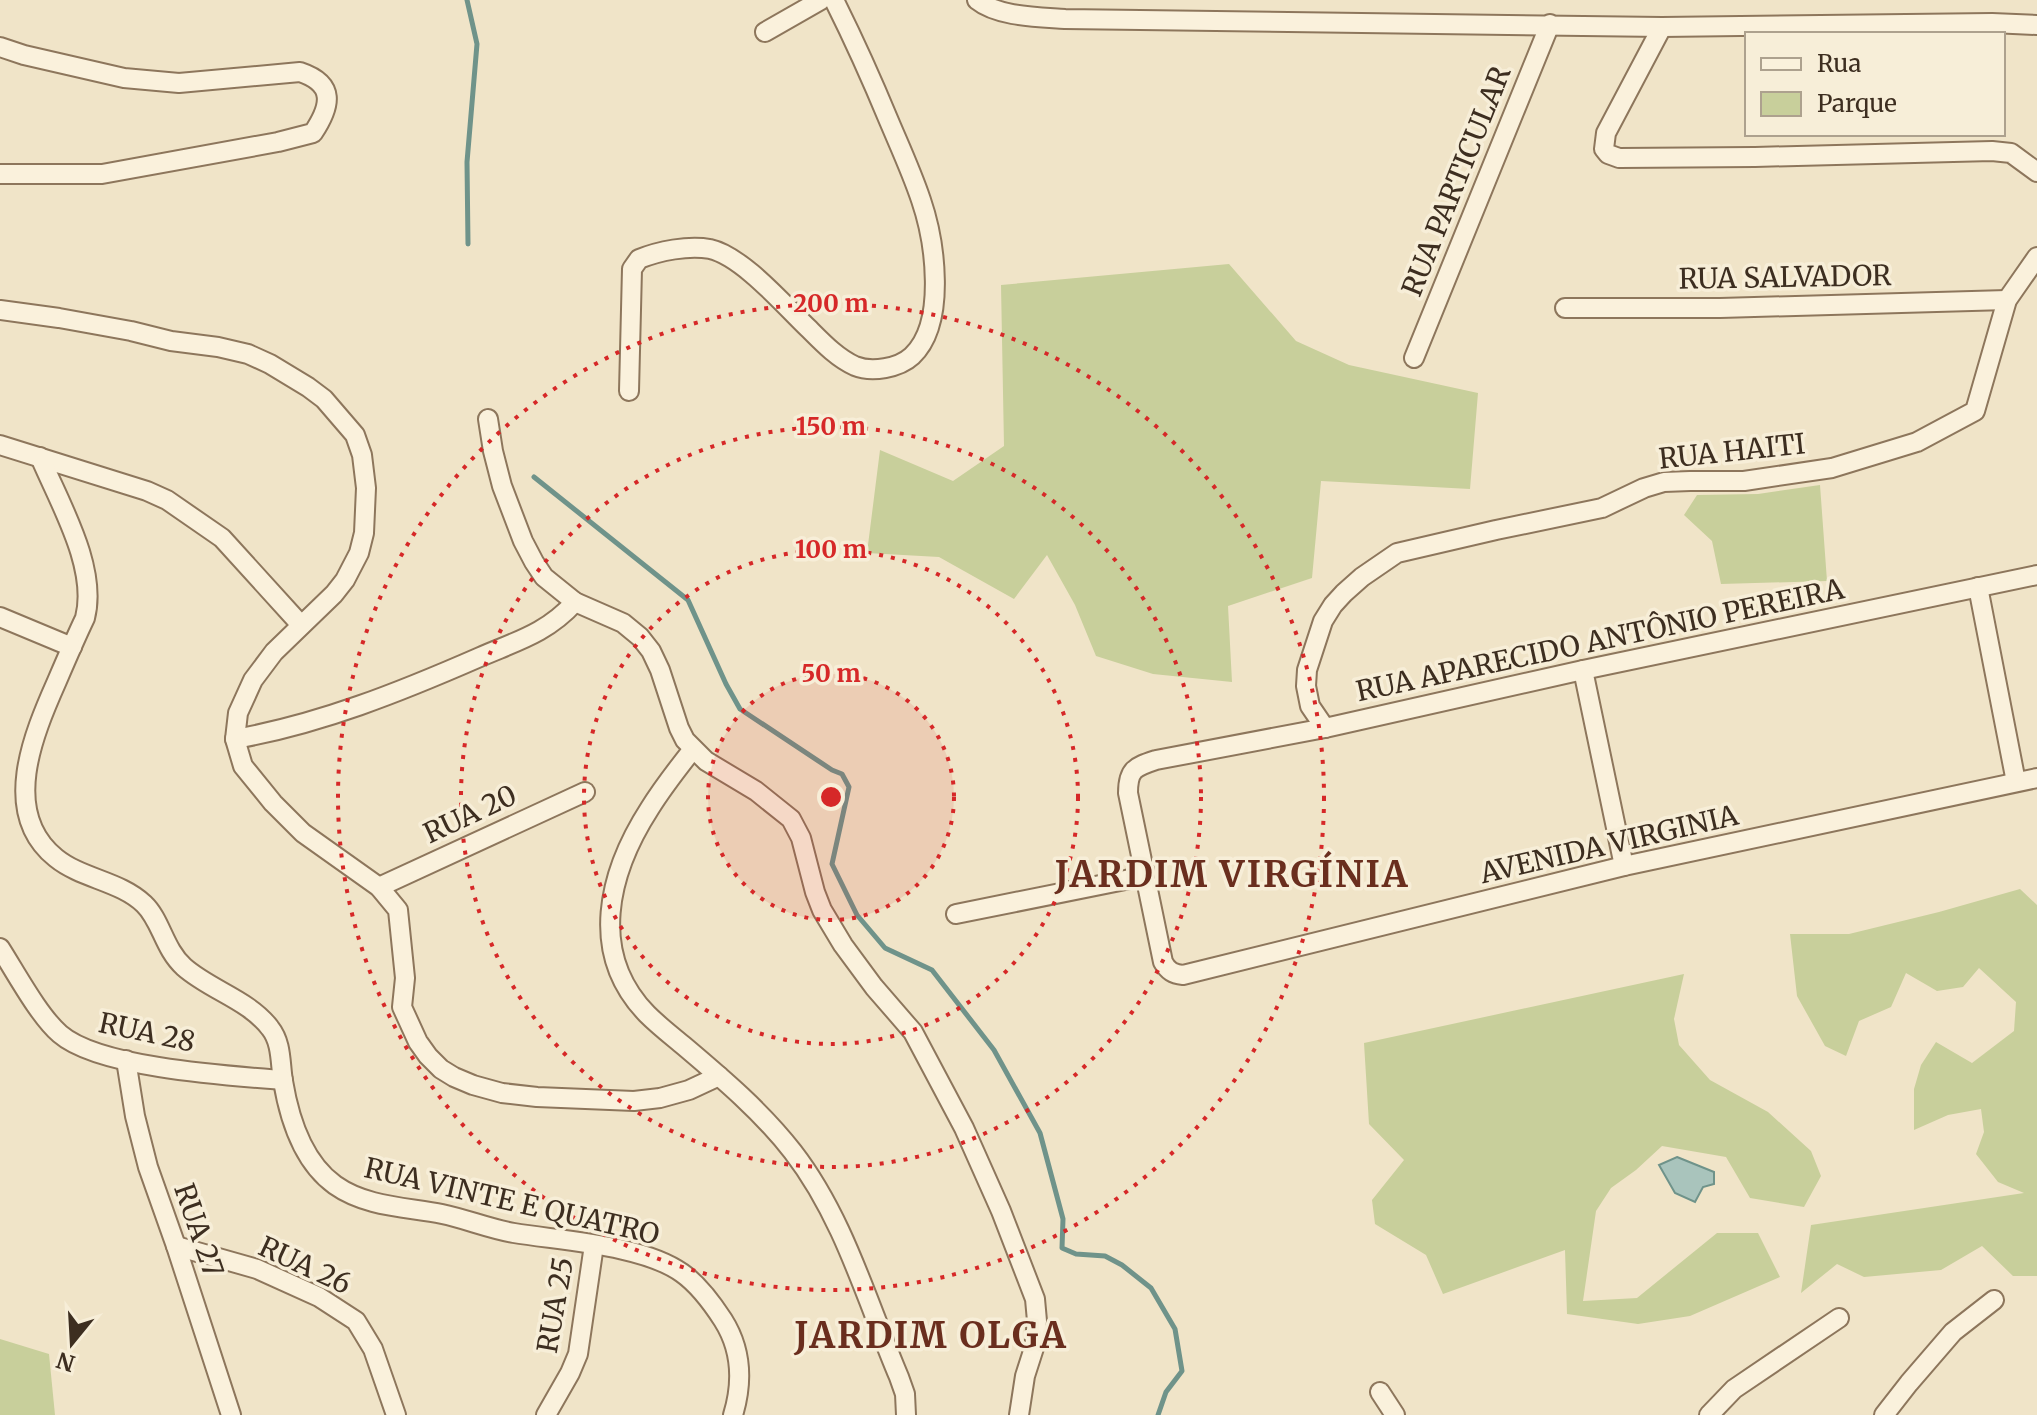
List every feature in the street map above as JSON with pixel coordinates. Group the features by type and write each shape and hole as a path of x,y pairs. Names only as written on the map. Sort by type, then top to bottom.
{"street":[{"path":"765,32 821,0"},
{"path":"629,391 632,269 639,259 672,251 698,248 729,257 753,275 821,341 854,365 876,369 905,362 925,340 931,321 934,276 921,201 863,60 834,0"},
{"path":"977,0 993,9 1025,16 1065,19 1662,27 2037,25"},
{"name":"RUA PARTICULAR","path":"1414,358 1550,24"},
{"path":"1662,27 1606,133 1604,149 1613,157 1992,151 2011,153 2037,172"},
{"path":"0,47 124,78 179,83 300,72 316,77 326,91 326,113 313,133 102,174 0,174"},
{"name":"RUA HAITI","path":"1325,728 1310,706 1306,686 1307,670 1323,621 1344,593 1397,553 1602,508 1664,482 1744,481 1801,474 1832,468 1917,442 1975,411 2007,300 2037,257"},
{"name":"RUA SALVADOR","path":"1565,308 1720,308 2007,300"},
{"path":"0,310 59,318 248,354 270,364 324,399 355,435 362,455 366,488 364,533 359,553 334,594 274,652 253,680 238,713 235,739 243,766 283,813 303,833 379,887 398,910 405,978 402,1007 428,1056 454,1077 502,1093 537,1097 634,1101 689,1090 719,1076"},
{"path":"488,419 502,486 523,541 544,577 575,602 623,623 640,637 660,670 685,740 706,761 756,791 791,819 801,838 822,910 874,987 913,1032 964,1128 1035,1299 1037,1321 1034,1348 1025,1376 1019,1415"},
{"path":"0,445 167,500 222,538 301,625"},
{"name":"RUA VINTE E QUATRO","path":"40,457 79,547 89,589 85,618 43,714 29,763 25,798 33,833 67,865 143,903 150,910 172,954 185,967 267,1023 277,1037 293,1122 315,1165 333,1184 352,1194 403,1209 441,1214 509,1232 640,1253 681,1272 715,1307 730,1331 740,1365 739,1394 733,1415"},
{"name":"RUA APARECIDO ANTÔNIO PEREIRA","path":"1145,876 1128,793 1128,778 1141,765 2037,575"},
{"path":"1978,587 2016,782"},
{"path":"235,739 311,723 443,674 546,628 575,602"},
{"path":"0,617 72,647"},
{"path":"1583,670 1624,866"},
{"path":"693,749 634,835 615,885 609,925 615,966 629,992 649,1015 770,1125 820,1191 899,1377 905,1394 906,1415"},
{"name":"AVENIDA VIRGINIA","path":"1145,876 1160,951 1167,968 1176,974 1196,973 1624,866 2037,778"},
{"name":"RUA 20","path":"379,887 585,792"},
{"path":"956,914 1145,876"},
{"name":"RUA 28","path":"0,948 58,1033 81,1048 126,1060 232,1076 283,1080"},
{"name":"RUA 27","path":"126,1060 144,1152 231,1415"},
{"name":"RUA 25","path":"546,1415 578,1354 594,1245"},
{"name":"RUA 26","path":"176,1246 257,1269 319,1297 356,1321 373,1349 396,1415"},
{"path":"1884,1415 1953,1332 1994,1300"},
{"path":"1709,1415 1734,1389 1839,1318"},
{"path":"1380,1392 1395,1415"}],"green space":[{"path":"1229,264 1296,341 1349,365 1478,393 1470,489 1321,481 1312,578 1228,606 1232,682 1153,674 1096,656 1075,605 1047,555 1014,599 939,557 867,553 880,450 953,481 1004,446 1001,285"},
{"path":"1820,485 1827,581 1721,584 1712,541 1684,515 1697,495 1758,494"},
{"path":"2020,889 2037,905 2037,1276 2013,1276 1982,1246 1941,1270 1864,1277 1837,1264 1801,1293 1811,1225 2024,1193 1998,1182 1976,1154 1984,1132 1981,1109 1948,1115 1914,1130 1914,1089 1921,1065 1936,1042 1972,1063 2014,1031 2016,1002 1979,968 1963,987 1937,991 1906,973 1891,1007 1859,1021 1846,1056 1825,1046 1797,996 1790,934 1849,934"},
{"path":"1684,974 1674,1019 1679,1045 1710,1080 1768,1112 1811,1151 1821,1176 1804,1207 1750,1198 1726,1157 1662,1146 1611,1188 1596,1211 1583,1301 1637,1298 1717,1233 1758,1233 1780,1277 1690,1316 1638,1324 1567,1314 1565,1250 1443,1294 1426,1255 1375,1224 1372,1200 1404,1160 1369,1124 1364,1043"},
{"path":"0,1339 49,1354 55,1415 0,1415"}],"water":[{"path":"1677,1157 1714,1172 1714,1184 1703,1187 1695,1202 1675,1193 1659,1165"}],"waterway":[{"path":"467,0 477,44 467,162 468,244"},
{"path":"534,477 688,600 740,709 842,774 849,787 832,864 857,915 885,948 932,970 994,1050 1040,1133 1063,1219 1062,1248 1076,1254 1105,1256 1122,1265 1151,1288 1175,1329 1182,1371 1166,1392 1158,1415"}],"district":[{"name":"JARDIM VIRGÍNIA","path":"1232,874"},
{"name":"JARDIM OLGA","path":"931,1335"}]}
